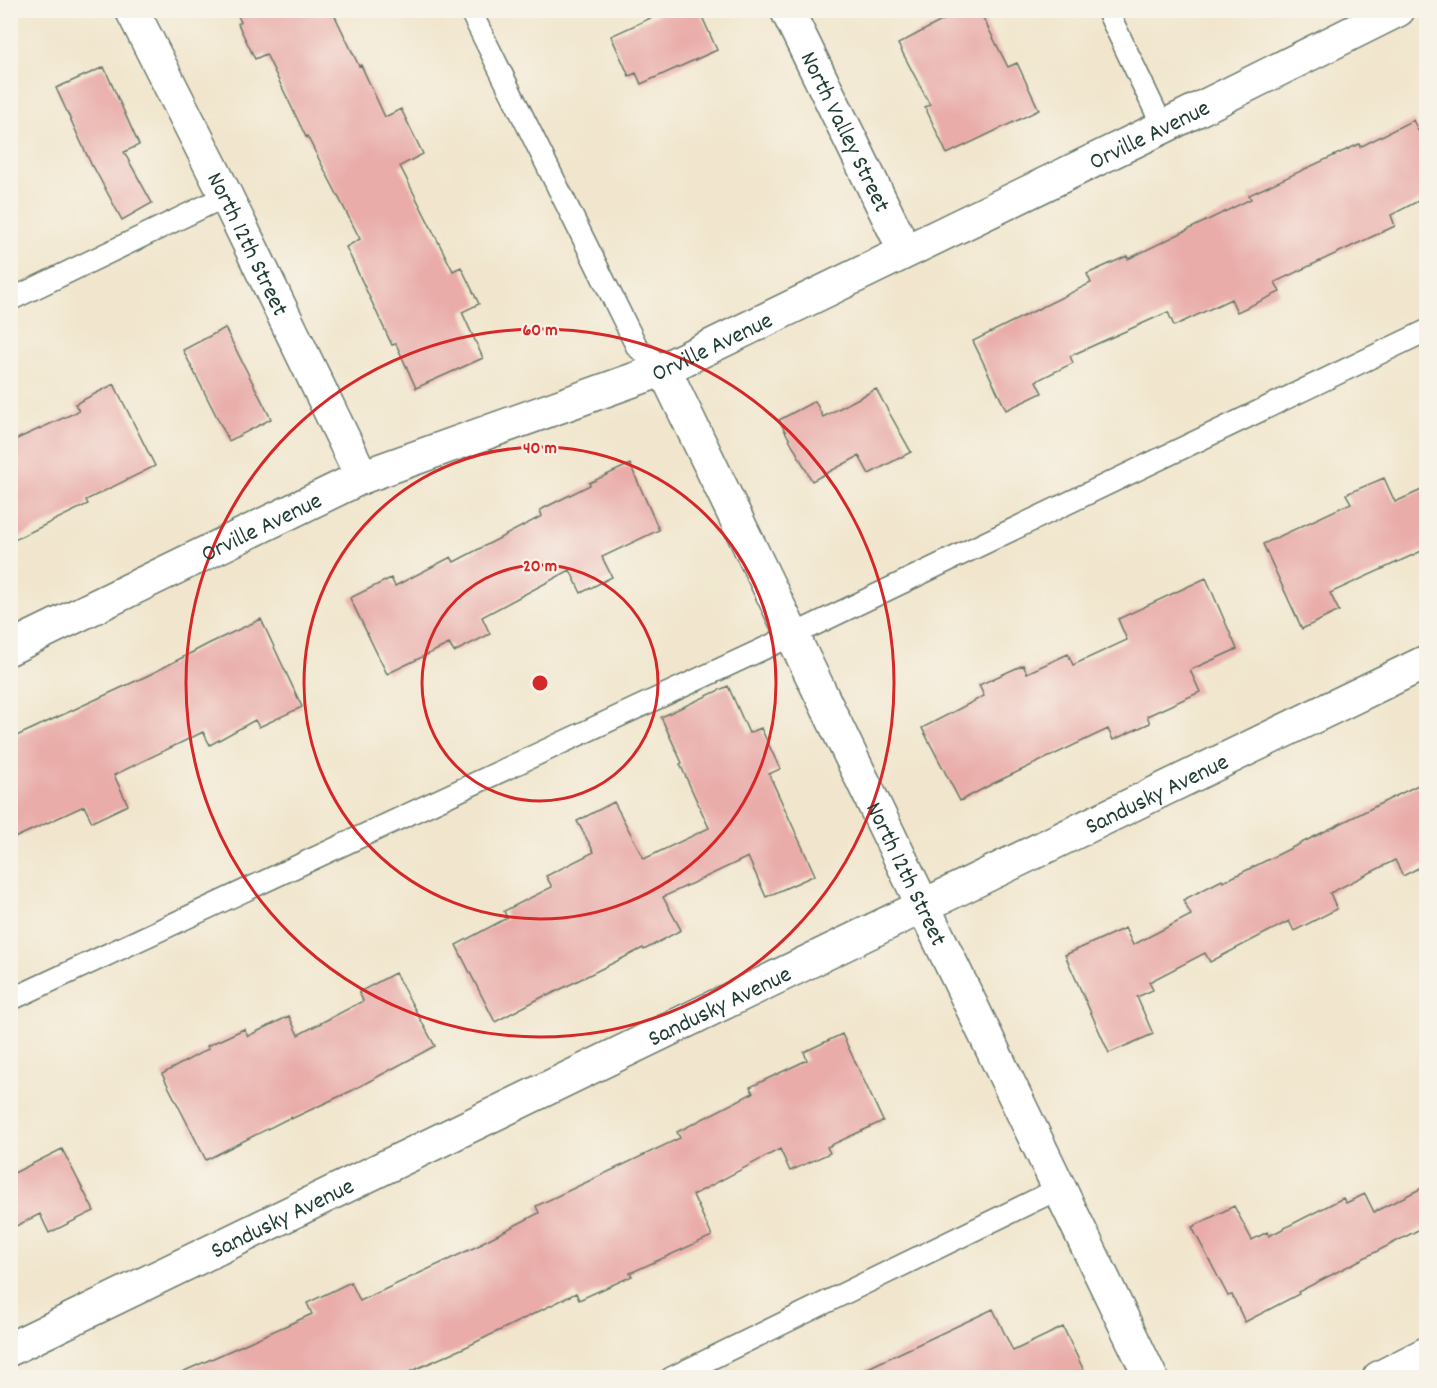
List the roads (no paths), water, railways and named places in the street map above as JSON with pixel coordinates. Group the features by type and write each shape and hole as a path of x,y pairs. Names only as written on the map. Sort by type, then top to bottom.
{"street":[{"name":"North 12th Street","path":"132,10 363,477"},
{"name":"North Valley Street","path":"787,10 905,251"},
{"name":"Orville Avenue","path":"10,648 363,477 664,369 1163,127 1398,10"},
{"name":"North 12th Street","path":"664,369 1151,1377"},
{"name":"Sandusky Avenue","path":"10,1349 1426,662"},
{"path":"1379,1377 1426,1354"}],"lane":[{"path":"470,10 637,347 664,369"},
{"path":"1107,10 1163,127"},
{"path":"10,300 226,196"},
{"path":"10,1000 793,635 1426,331"},
{"path":"671,1377 1060,1188"}]}
